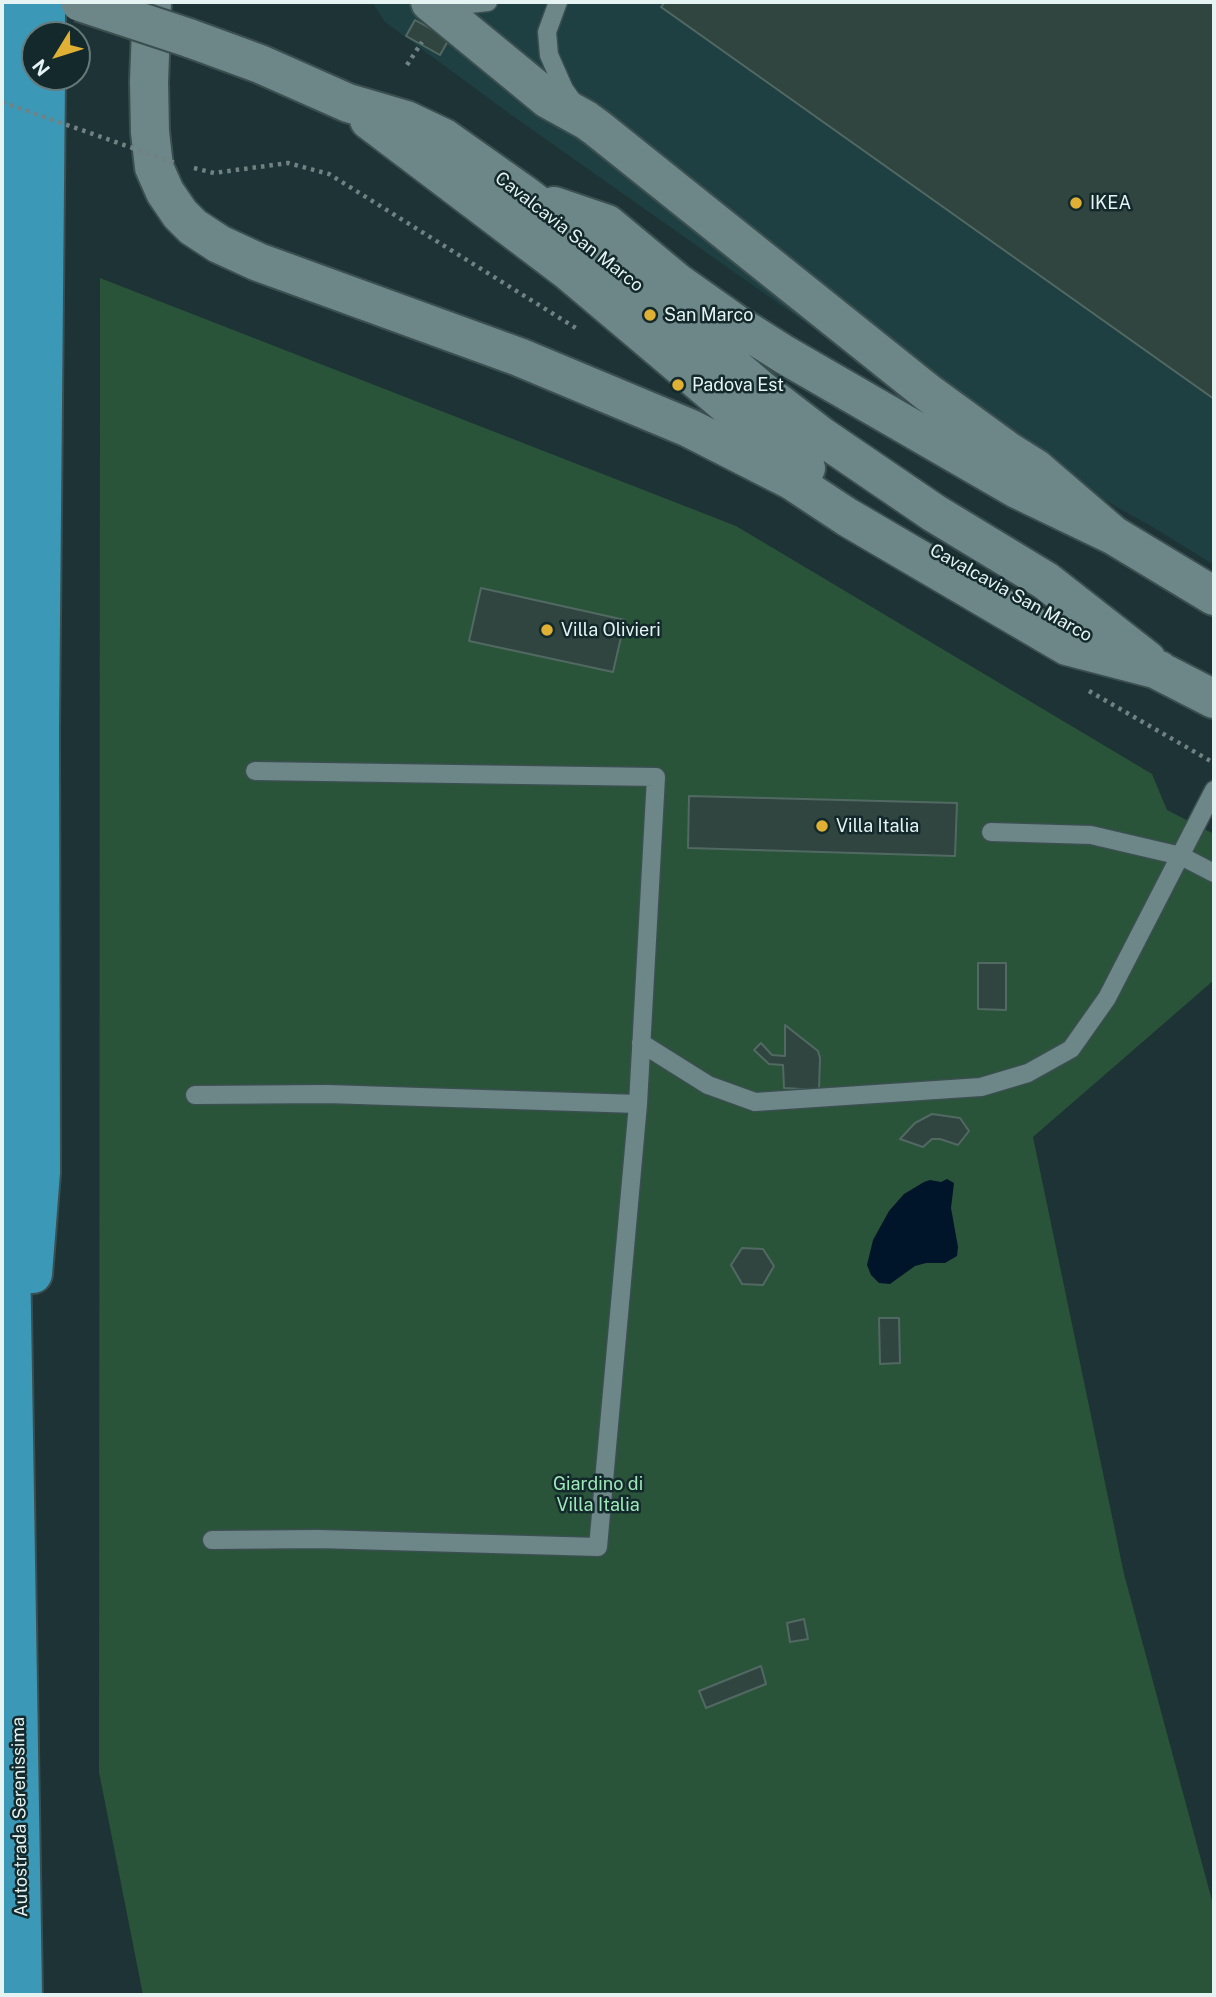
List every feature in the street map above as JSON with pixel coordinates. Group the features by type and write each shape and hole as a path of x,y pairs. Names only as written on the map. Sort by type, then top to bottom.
{"highway":[{"name":"Autostrada Serenissima","path":"10,2 4,817 23,1995"},
{"path":"46,21 47,2"},
{"path":"15,1506 41,1172 40,729 46,91"}],"main road":[{"name":"Cavalcavia San Marco","path":"80,2 260,64 348,103 406,120 444,138 526,196 603,256 760,389 821,436 934,513 1046,580 1159,670"},
{"path":"152,2 149,82 154,167 165,192 193,227 219,244 258,262 519,357 689,428 791,480 847,517 1067,646 1159,670 1214,699"},
{"path":"429,18 548,99 586,120 928,392 1035,468 1112,535"},
{"name":"Cavalcavia San Marco","path":"348,103 567,270 773,444 831,486 887,523 1060,625 1159,670"},
{"path":"526,196 607,224 678,283 786,355 1017,489 1112,535 1214,596"}],"lane":[{"path":"464,2 488,2"},
{"path":"558,2 547,32 549,55 564,89 586,120"},
{"path":"212,1540 317,1539 598,1547 638,1104 656,777 255,771"},
{"path":"641,1043 708,1085 755,1102 981,1087 1028,1073 1071,1049 1107,998 1214,790"},
{"path":"991,831 1091,835 1181,856 1214,873"},
{"path":"195,1096 327,1094 638,1104"}],"path":[{"path":"407,65 429,18"},
{"path":"2,102 178,164 214,173 288,163 329,174 582,331"}],"shaded area":[{"path":"372,2 1214,2 1214,565 1156,529 873,370 510,114 385,22"},
{"path":"947,1179 954,1183 951,1208 958,1247 957,1256 945,1263 915,1266 890,1284 879,1283 871,1275 867,1265 873,1240 889,1211 904,1194 924,1182 941,1182"}],"green space":[{"name":"Giardino di Villa Italia","path":"100,278 736,526 1152,774 1167,810 1214,834 1214,980 1033,1137 1124,1574 1214,1908 1214,1995 143,1995 99,1772"}],"building":[{"name":"IKEA","path":"665,2 1214,2 1214,399 661,7"},
{"path":"415,20 449,39 440,55 406,36"},
{"name":"Villa Olivieri","path":"481,588 625,620 613,672 469,641"},
{"name":"Villa Italia","path":"689,796 957,803 955,856 688,848"},
{"path":"978,963 1006,963 1006,1010 978,1009"},
{"path":"785,1025 818,1051 819,1090 784,1088 783,1065 769,1064 754,1050 761,1043 772,1055 785,1056"},
{"path":"932,1114 960,1118 969,1131 958,1145 932,1139 923,1147 900,1139 915,1123"},
{"path":"742,1248 763,1249 774,1266 763,1285 742,1284 731,1265"},
{"path":"879,1318 899,1318 900,1363 880,1364"},
{"path":"804,1619 808,1639 790,1642 787,1623"},
{"path":"761,1666 766,1684 706,1708 699,1691"}],"place":[{"name":"IKEA","path":"1076,203"},
{"name":"San Marco","path":"650,315"},
{"name":"Padova Est","path":"678,385"},
{"name":"Villa Olivieri","path":"547,630"},
{"name":"Villa Italia","path":"822,826"}]}
